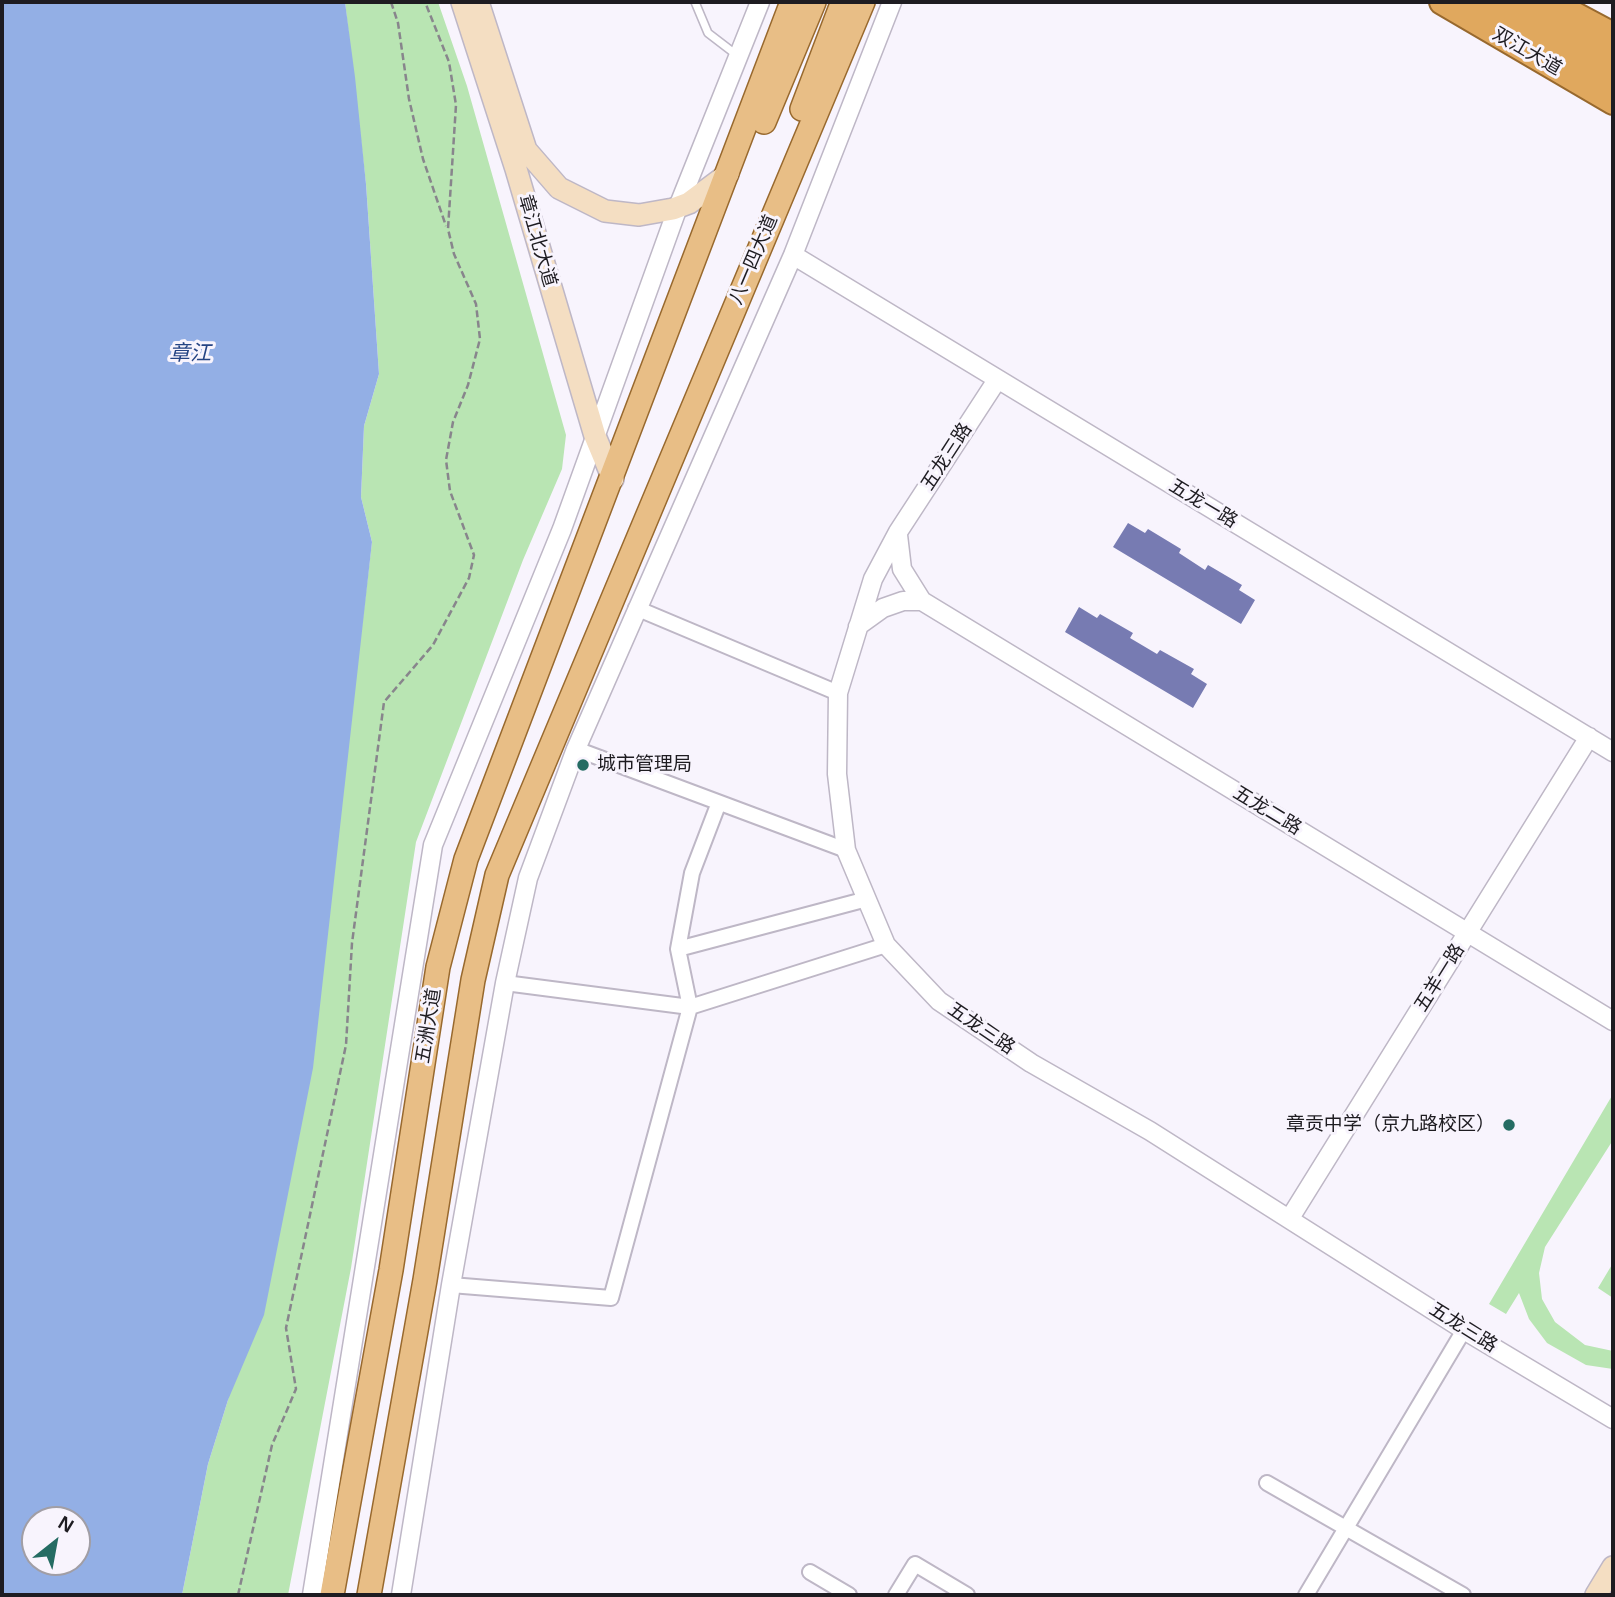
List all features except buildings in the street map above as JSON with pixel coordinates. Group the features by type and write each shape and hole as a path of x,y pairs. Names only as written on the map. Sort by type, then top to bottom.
{"highway":[{"name":"双江大道","path":"1442,2 1613,102"},
{"path":"1477,2 1613,80"},
{"path":"1514,2 1613,57"},
{"path":"1551,2 1613,35"}],"main road":[{"name":"章江北大道","path":"462,2 516,169 595,436 613,479"},
{"path":"478,2 526,149 552,183 589,206 639,215 678,207 704,195 730,172"},
{"path":"613,479 792,2"},
{"path":"613,479 814,2"},
{"name":"八一四大道","path":"645,517 863,2"},
{"path":"645,517 840,9"},
{"name":"五洲大道","path":"332,1595 391,1270 438,967 466,859 613,479"},
{"name":"五洲大道","path":"369,1595 425,1279 473,980 497,875 645,517"},
{"path":"1596,1595 1613,1567"}],"street":[{"path":"312,1595 433,845 562,529 678,207 760,2"},
{"path":"401,1595 451,1284 505,983 528,878 576,749 636,608 793,256 892,2"},
{"name":"五龙一路","path":"793,256 1613,752"},
{"name":"五龙三路","path":"997,380 898,532 873,579 838,693 837,774 846,850 886,944 939,1002 1031,1062 1290,1218 1464,1329 1613,1419"},
{"path":"898,532 902,569 922,601"},
{"path":"856,629 883,608 903,601 922,601"},
{"name":"五龙二路","path":"922,601 1613,1021"},
{"path":"636,608 838,693"},
{"name":"五羊一路","path":"1290,1218 1589,737"},
{"path":"576,749 718,805 846,850"},
{"path":"451,1284 611,1298 690,1007 678,949 692,873 718,805"},
{"path":"678,949 866,899"},
{"path":"505,983 690,1007 886,944"},
{"path":"1306,1595 1464,1329"},
{"path":"1268,1483 1463,1595"},
{"path":"896,1595 915,1564 967,1595"},
{"path":"810,1572 849,1595"}],"lane":[{"path":"695,2 708,33 738,56"}],"path":[{"path":"238,1595 272,1445 296,1389 286,1328 346,1045 352,943 384,702 433,645 468,578 474,555 450,491 446,460 453,422 468,385 480,339 476,304 454,254 423,159 409,99 398,23 391,2"},
{"path":"425,2 449,62 456,105 447,229"}],"green space":[{"path":"345,2 438,2 467,86 566,435 562,469 523,560 416,842 351,1268 288,1595 182,1595 208,1464 228,1400 350,725 372,542 361,497 364,426 379,374 366,184"},
{"path":"1613,1094 1613,1140 1545,1247 1539,1273 1542,1299 1555,1322 1585,1345 1613,1351 1613,1369 1586,1365 1547,1343 1529,1319 1519,1293 1506,1314 1489,1304"},
{"path":"1613,1263 1613,1298 1598,1288"}],"water":[{"name":"章江","path":"2,2 345,2 355,77 366,184 379,374 364,426 361,497 372,542 313,1068 264,1315 228,1400 208,1464 182,1595 2,1595"}],"place":[{"name":"城市管理局","path":"583,765"},
{"name":"章贡中学（京九路校区）","path":"1509,1125"}]}
